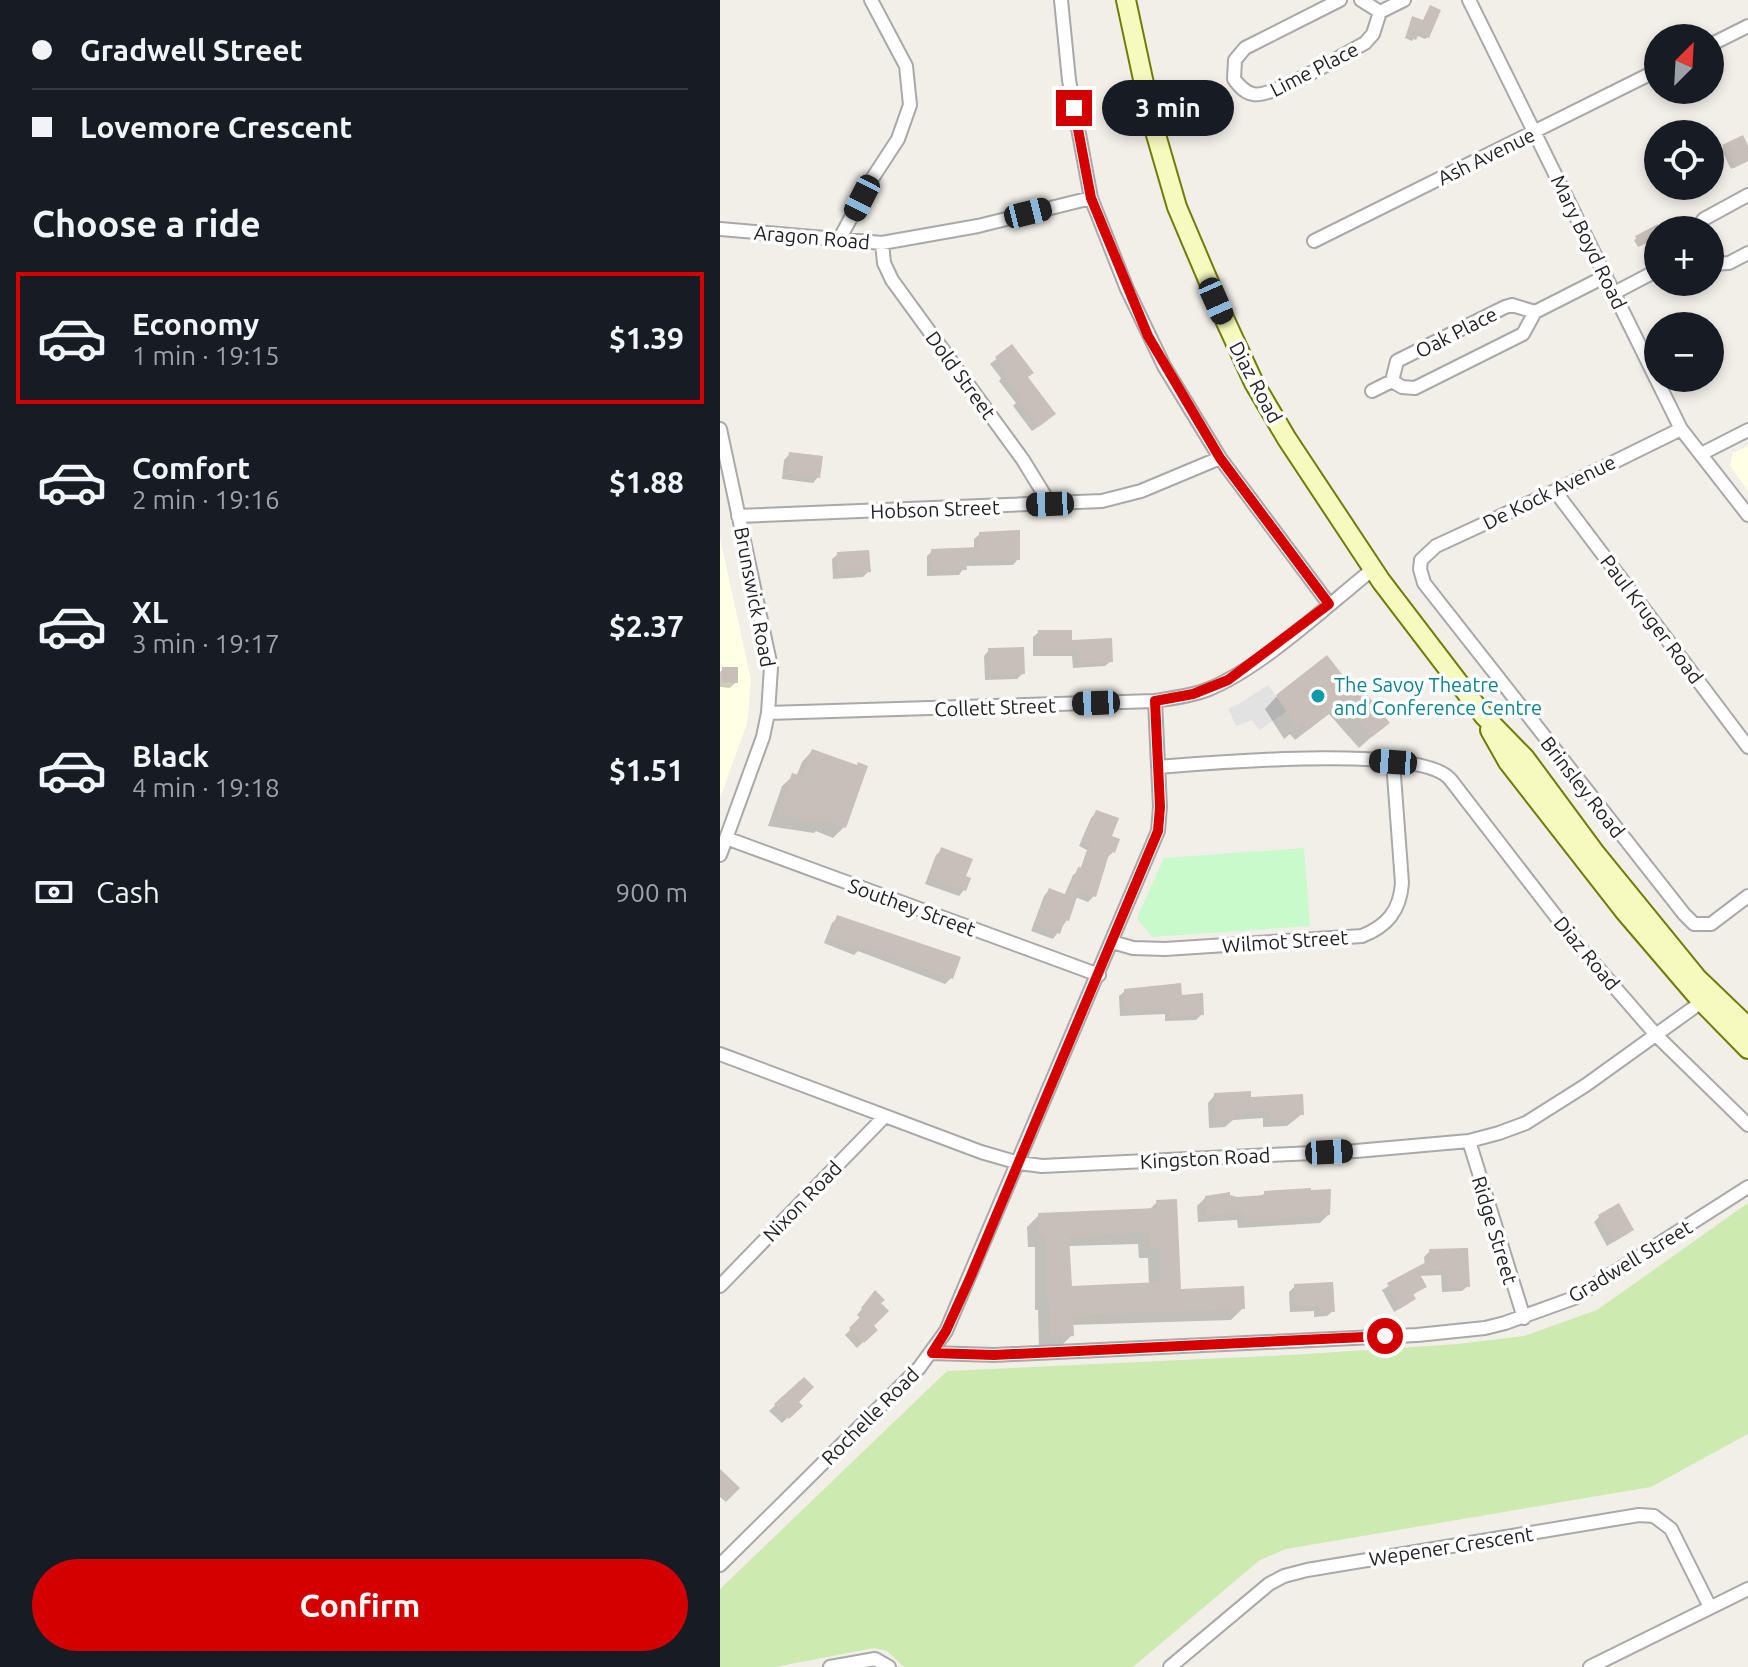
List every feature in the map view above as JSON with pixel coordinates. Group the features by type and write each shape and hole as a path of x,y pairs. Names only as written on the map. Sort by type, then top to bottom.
{"street":[{"path":"840,238 870,182 898,139 910,105 906,66 871,0"},
{"path":"1061,0 1069,80 1091,198 1148,336 1220,458 1329,604"},
{"name":"Diaz Road","path":"1126,0 1160,152 1198,261 1261,394 1320,492 1373,569 1484,716 1508,762 1625,912 1708,998 1748,1049"},
{"path":"1220,85 1234,79 1235,60 1245,48 1340,0"},
{"path":"1361,0 1380,12 1404,0"},
{"name":"Mary Boyd Road","path":"1469,0 1681,429 1748,515"},
{"name":"Lime Place","path":"1234,79 1251,94 1271,93 1365,43 1373,34 1380,12"},
{"path":"1724,38 1748,26"},
{"name":"Ash Avenue","path":"1314,241 1644,77"},
{"path":"1710,216 1748,195"},
{"name":"Aragon Road","path":"720,229 882,243 978,226 1091,198"},
{"name":"Dold Street","path":"882,243 884,263 892,280 1023,460 1050,504"},
{"path":"1724,263 1748,253"},
{"name":"Oak Place","path":"1392,381 1402,387 1415,388 1523,334 1535,312 1606,276"},
{"path":"1614,293 1644,277"},
{"name":"Oak Place","path":"1372,391 1392,381 1397,361 1505,307 1512,305 1535,312"},
{"name":"Brunswick Road","path":"720,429 771,667 763,737 720,855"},
{"name":"De Kock Avenue","path":"1421,560 1436,546 1681,429"},
{"path":"1701,454 1748,430"},
{"name":"Hobson Street","path":"738,516 1050,504 1121,498 1220,458"},
{"name":"Paul Kruger Road","path":"1555,491 1748,747"},
{"name":"Brinsley Road","path":"1421,560 1421,575 1433,596 1684,914 1694,924 1711,924 1748,896"},
{"name":"Collett Street","path":"768,713 1155,701 1193,694 1228,680 1373,569"},
{"name":"Rochelle Road","path":"720,1565 932,1353 946,1331 1158,831 1160,807 1155,701"},
{"path":"1158,767 1296,757 1393,762"},
{"name":"Diaz Road","path":"1393,762 1434,768 1445,774 1578,945 1657,1036 1748,1125"},
{"name":"Wilmot Street","path":"1112,942 1133,948 1165,949 1362,936 1376,931 1395,913 1401,900 1393,762"},
{"name":"Southey Street","path":"726,838 1099,975"},
{"name":"Diaz Road","path":"1708,998 1748,1027"},
{"name":"Kingston Road","path":"720,1054 981,1152 1019,1163 1042,1166 1356,1151 1469,1141 1526,1123 1586,1085 1708,998"},
{"name":"Nixon Road","path":"720,1286 885,1116"},
{"name":"Ridge Street","path":"1469,1141 1524,1318"},
{"name":"Gradwell Street","path":"932,1353 994,1355 1417,1335 1485,1328 1524,1318 1574,1298 1748,1187"},
{"name":"Wepener Crescent","path":"1170,1667 1269,1584 1284,1576 1639,1515 1654,1516 1671,1529 1710,1607"},
{"path":"1590,1667 1748,1589"},
{"path":"830,1667 866,1660 885,1664"}],"shaded area":[{"path":"1748,446 1748,491 1730,466 1733,453"},
{"path":"720,538 751,680 747,724 720,798"},
{"path":"1268,685 1287,711 1260,730 1252,720 1236,726 1228,708"}],"green space":[{"path":"1304,848 1310,926 1152,937 1137,918 1164,858"},
{"path":"1748,1203 1748,1434 1651,1487 1286,1549 1260,1560 1133,1667 904,1667 887,1651 874,1648 775,1667 720,1667 720,1589 947,1371 1290,1355 1458,1344 1524,1336 1597,1310"}],"building":[{"path":"1430,5 1441,10 1429,38 1419,34 1416,40 1406,36 1412,16 1423,20"},
{"path":"1743,135 1748,146 1748,161 1734,168 1724,144"},
{"path":"1644,231 1644,244 1640,246 1635,236"},
{"path":"1012,344 1034,373 1028,377 1056,414 1038,427 1017,399 1020,397 995,357"},
{"path":"789,452 823,456 820,478 787,474"},
{"path":"1020,530 1020,560 966,561 967,570 932,571 931,549 979,547 979,532"},
{"path":"869,550 871,572 838,574 837,552"},
{"path":"1038,630 1072,630 1072,640 1112,638 1113,662 1078,663 1077,651 1038,651"},
{"path":"1024,647 1025,674 990,675 988,648"},
{"name":"The Savoy Theatre and Conference Centre","path":"1327,655 1359,696 1365,692 1390,723 1372,737 1342,703 1308,730 1303,723 1297,728 1276,695"},
{"path":"722,667 738,667 738,683 721,682"},
{"path":"812,749 868,766 846,828 827,821 777,815 792,773 802,776"},
{"path":"1096,810 1119,818 1112,836 1120,839 1115,853 1110,851 1096,897 1079,891 1069,921 1065,920 1060,934 1035,925 1049,888 1067,895 1078,867 1083,868 1091,844 1084,842 1084,838"},
{"path":"941,847 973,859 966,876 971,878 966,891 930,878"},
{"path":"837,915 961,957 953,979 863,946 862,950 829,938"},
{"path":"1181,983 1182,995 1203,993 1204,1015 1170,1017 1170,1009 1125,1011 1124,989"},
{"path":"1251,1091 1251,1097 1303,1094 1304,1115 1296,1115 1296,1119 1270,1120 1269,1112 1234,1113 1235,1120 1216,1121 1214,1093"},
{"path":"1331,1189 1330,1215 1245,1221 1245,1213 1206,1215 1205,1196 1230,1192 1230,1195 1237,1197 1264,1195 1264,1191"},
{"path":"1177,1199 1181,1289 1244,1286 1245,1309 1073,1315 1074,1336 1051,1337 1049,1299 1046,1299 1046,1236 1039,1236 1038,1213 1157,1208 1156,1200","holes":["1149,1232 1150,1247 1159,1247 1160,1282 1072,1286 1069,1236"]},
{"path":"1619,1203 1634,1230 1614,1242 1598,1215"},
{"path":"1468,1248 1470,1287 1447,1287 1446,1270 1418,1271 1427,1287 1413,1294 1416,1299 1400,1308 1387,1283 1430,1260 1429,1249"},
{"path":"1333,1282 1335,1312 1319,1312 1319,1306 1295,1307 1294,1284"},
{"path":"875,1290 885,1300 881,1303 889,1311 874,1326 878,1330 864,1343 849,1328 865,1312 861,1308"},
{"path":"804,1377 814,1387 799,1402 803,1406 789,1419 774,1404"},
{"path":"720,1469 740,1488 726,1502 720,1497"}],"place":[{"name":"The Savoy Theatre and Conference Centre","path":"1318,696"}],"route":[{"path":"1074,108 1091,198 1148,336 1220,458 1329,604 1228,680 1207,690 1155,701 1160,807 1158,831 970,1278 946,1331 932,1353 994,1355 1385,1336"}]}
